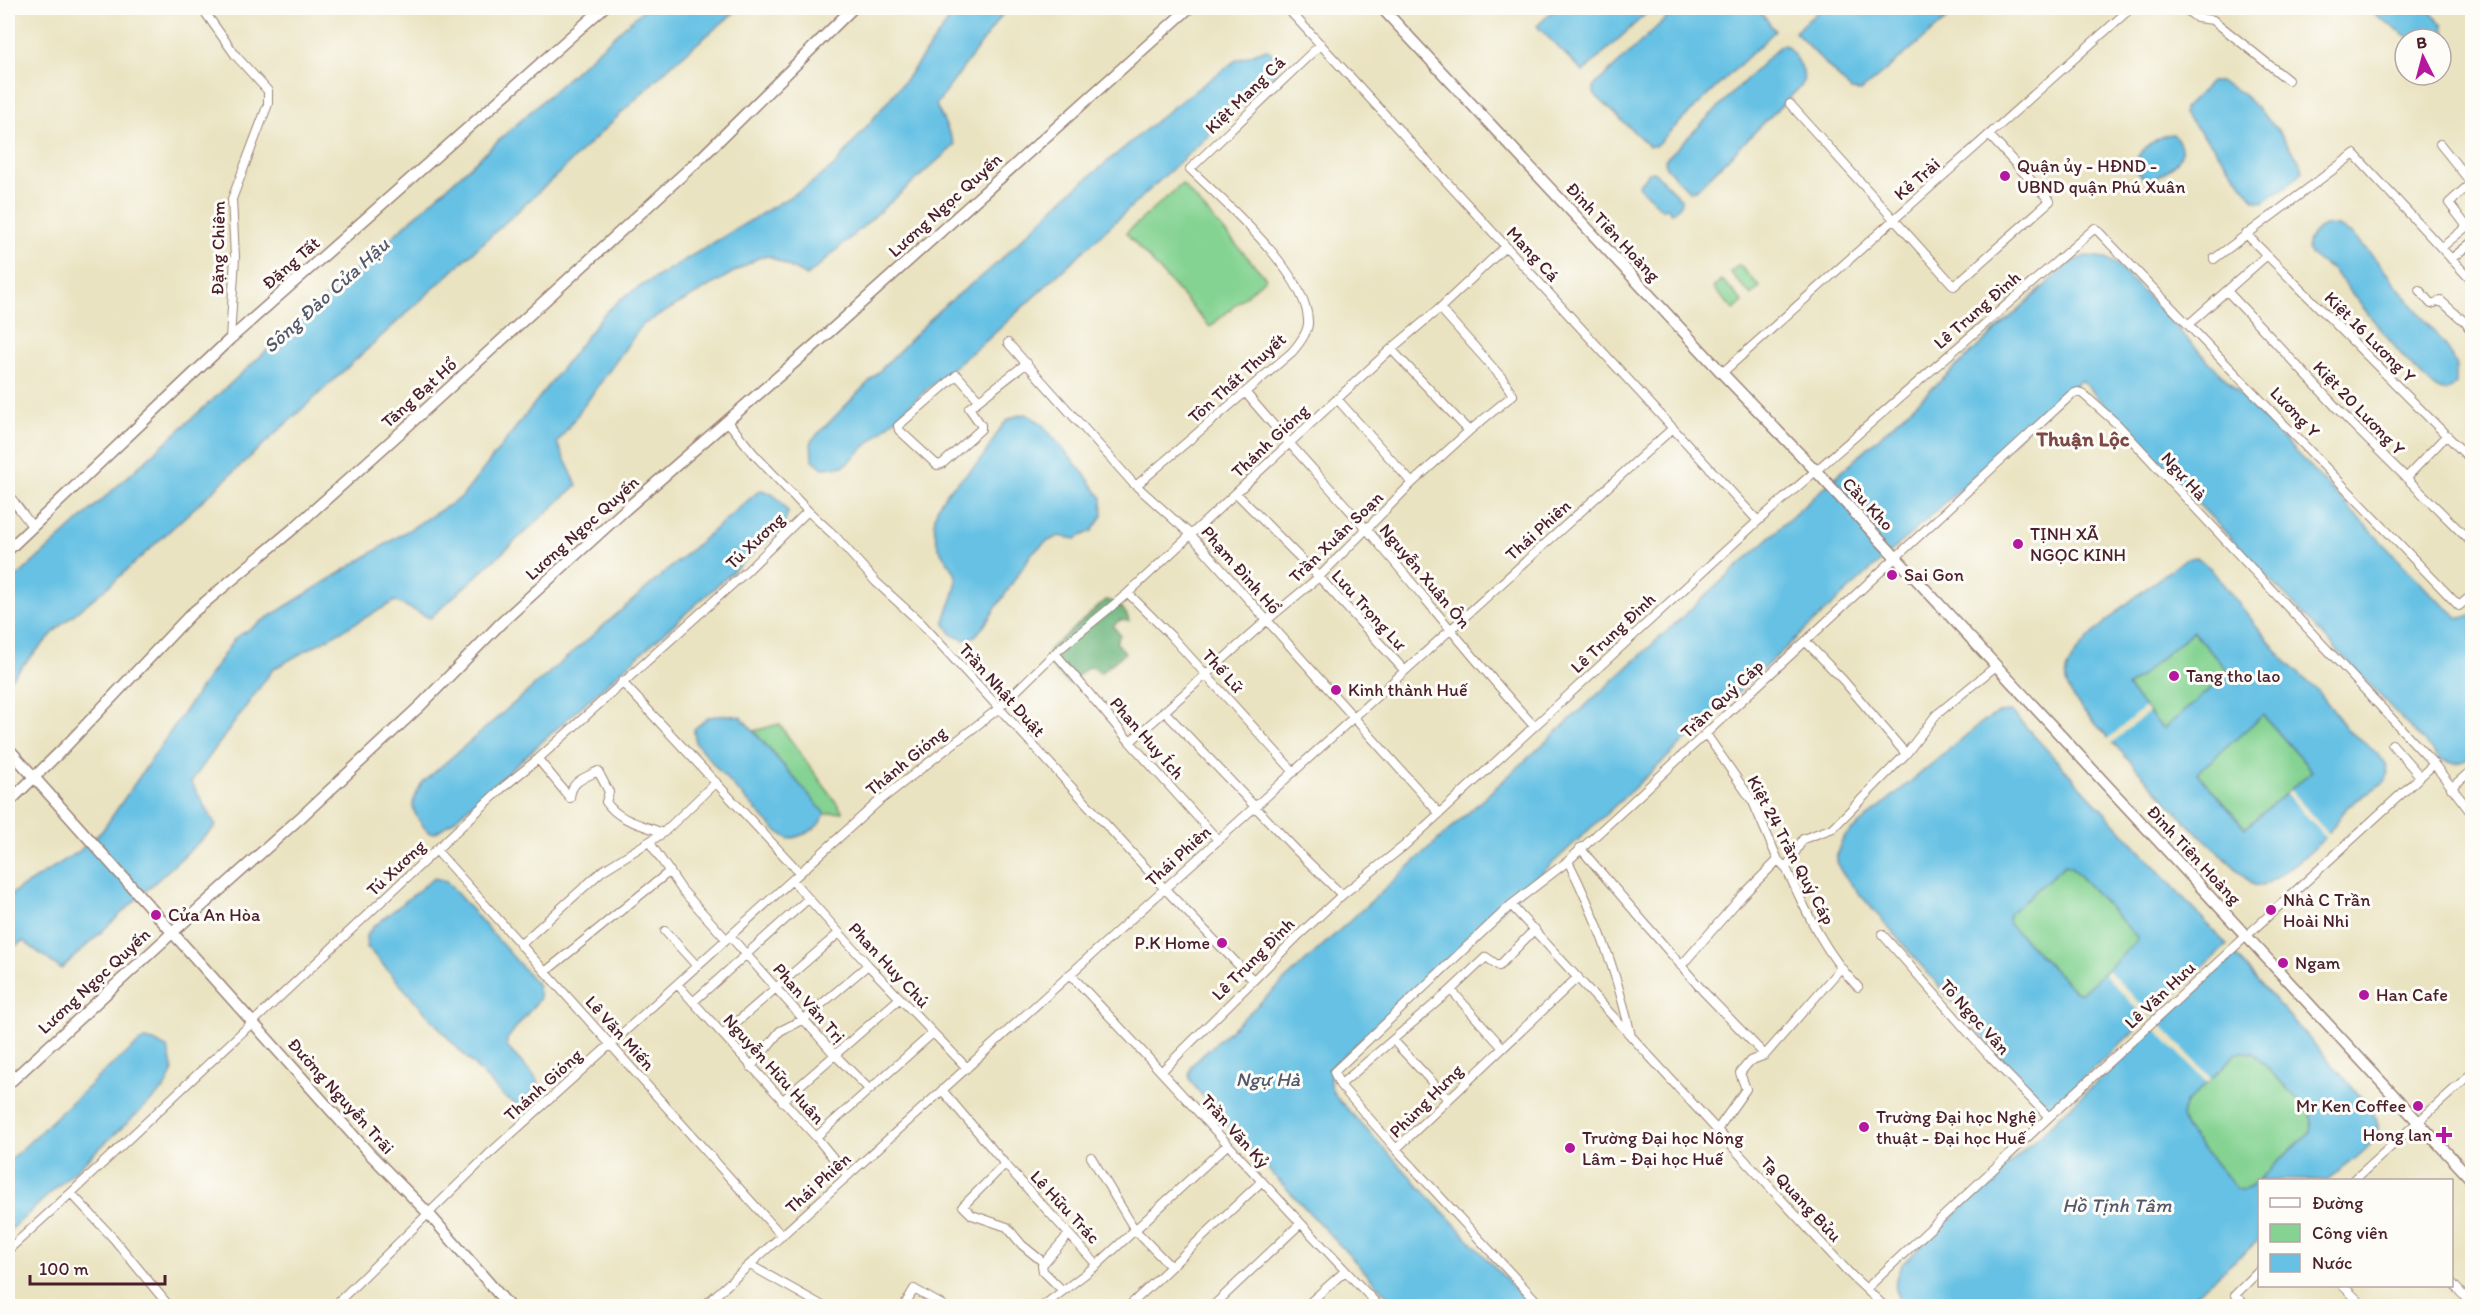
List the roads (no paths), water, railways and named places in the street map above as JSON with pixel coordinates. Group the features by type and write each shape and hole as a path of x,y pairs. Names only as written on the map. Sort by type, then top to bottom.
{"main road":[{"name":"Đặng Tất","path":"8,550 230,339 603,8"},
{"name":"Tăng Bạt Hổ","path":"8,803 191,614 294,528 718,142 853,8"},
{"name":"Lương Ngọc Quyến","path":"8,1084 422,705 500,624 626,509 728,422 1189,8"},
{"name":"Đinh Tiên Hoàng","path":"1382,8 1819,474"},
{"name":"Cầu Kho","path":"1819,474 1893,554"},
{"name":"Đinh Tiên Hoàng","path":"1893,554 2472,1180"},
{"name":"Đường Nguyễn Trãi","path":"8,748 87,839 369,1153 428,1213 509,1306"}],"street":[{"name":"Đặng Chiêm","path":"202,8 236,56 268,91 268,105 232,199 235,256 230,339"},
{"name":"Mang Cá","path":"1287,8 1758,520"},
{"name":"Kẻ Trài","path":"1722,373 2131,8"},
{"path":"2184,8 2197,18 2213,20 2288,80"},
{"name":"Kiệt Mang Cá","path":"1190,169 1322,44"},
{"path":"1790,104 1954,286 2050,201 1989,135"},
{"path":"2440,144 2472,184 2449,203 2465,224 2465,228 2440,248"},
{"path":"2214,259 2354,154 2472,281"},
{"name":"Tôn Thất Thuyết","path":"1138,484 1299,344 1307,328 1305,307 1294,279 1245,223 1190,169"},
{"name":"Lương Y","path":"2096,228 2459,606 2472,595"},
{"name":"Lê Trung Đình","path":"1162,1071 1342,895 1404,846 1758,520 1819,474 2096,228"},
{"name":"Kiệt 16 Lương Y","path":"2246,234 2472,461"},
{"path":"2451,259 2472,242"},
{"name":"Thánh Gióng","path":"334,1306 489,1154 696,966 878,802 998,709 1055,654 1128,593 1391,349 1440,308 1505,247"},
{"path":"2189,324 2266,256"},
{"path":"2419,290 2431,304 2441,301 2466,323 2472,333"},
{"name":"Kiệt 20 Lương Y","path":"2227,291 2406,478 2472,543"},
{"name":"Trần Xuân Soạn","path":"1130,742 1319,577 1412,483 1468,431 1513,394 1440,308"},
{"name":"Phạm Đình Hổ","path":"1008,343 1132,482 1138,484 1190,534 1439,813"},
{"path":"1391,349 1468,431"},
{"path":"980,400 957,375 898,426 899,430 936,465 942,464 981,429 981,425 969,408 980,400 1027,363"},
{"name":"Nguyễn Xuân Ôn","path":"1245,392 1288,444 1367,530 1484,671 1534,726"},
{"name":"Ngự Hà","path":"1893,554 2030,436 2072,394 2078,392 2117,424 2434,764"},
{"path":"1338,400 1412,483"},
{"name":"Trần Nhật Duật","path":"728,422 753,453 808,512 836,537 876,582 921,623 1165,889 1253,980"},
{"name":"Thái Phiên","path":"704,1306 1672,428"},
{"path":"2406,478 2447,435"},
{"name":"Lưu Trọng Lư","path":"1236,493 1319,577 1404,671"},
{"path":"8,494 32,526"},
{"name":"Tú Xương","path":"8,1250 501,789 538,759 746,572 808,512"},
{"name":"Trần Quý Cáp","path":"1340,1085 1334,1072 1511,905 1568,861 1806,642 1893,554"},
{"name":"Thế Lữ","path":"1128,593 1206,674 1294,772"},
{"path":"1806,642 1843,680 1906,754"},
{"name":"Phan Huy Ích","path":"1055,654 1218,840"},
{"path":"1786,868 1803,839 1833,828 1906,754 1936,715 1996,666"},
{"path":"622,682 800,873"},
{"path":"1164,711 1342,895"},
{"name":"Kiệt 24 Trần Quý Cáp","path":"1706,734 1753,802 1778,860 1786,868 1815,929 1840,969 1858,987"},
{"path":"2392,744 2419,775"},
{"path":"538,759 570,798 571,789 575,783 598,771 609,792 606,802 614,814 663,833"},
{"path":"2434,764 2472,814"},
{"name":"Lê Văn Hưu","path":"1866,1289 2419,775 2434,764"},
{"path":"2451,788 2472,770"},
{"path":"520,945 602,871 663,833 716,782"},
{"name":"Phan Văn Trị","path":"650,843 682,890 746,954 835,1056 868,1088"},
{"path":"1580,848 1681,966 1765,1054"},
{"name":"Lê Văn Miến","path":"436,850 782,1236"},
{"path":"1681,966 1742,896 1778,860"},
{"path":"1568,861 1589,902 1614,968 1632,1038"},
{"path":"545,972 670,871"},
{"name":"Phan Huy Chú","path":"792,880 868,965 967,1068"},
{"path":"693,1002 808,899"},
{"name":"Tạ Quang Bửu","path":"1511,905 1717,1130 1884,1306"},
{"path":"1396,1149 1340,1085 1393,1041 1486,957 1499,966 1535,929"},
{"path":"664,931 696,966"},
{"path":"723,1035 839,933"},
{"name":"Tô Ngọc Vân","path":"1882,934 1990,1057 2049,1117"},
{"path":"751,1067 780,1031 804,1019 868,965"},
{"path":"1717,1130 1746,1089 1740,1073 1750,1061 1765,1054 1840,969"},
{"name":"Trần Văn Kỷ","path":"1070,974 1162,1071 1300,1224 1379,1306"},
{"name":"Phùng Hưng","path":"1541,1306 1396,1149 1578,977"},
{"name":"Nguyễn Hữu Huân","path":"677,984 816,1137 848,1176"},
{"path":"1451,990 1503,1048"},
{"path":"782,1101 900,998"},
{"path":"816,1137 868,1088 933,1033"},
{"path":"1393,1041 1448,1100"},
{"path":"2356,1179 2472,1073"},
{"name":"Lê Hữu Trác","path":"942,1090 1005,1164 1097,1265 1227,1145"},
{"path":"1091,1157 1135,1230 1170,1266"},
{"path":"1005,1164 963,1206 972,1215 1007,1227 1022,1245 1042,1262 1043,1271 1062,1290"},
{"path":"1129,1306 1261,1182"},
{"path":"71,1193 114,1239 169,1306"},
{"path":"1213,1306 1300,1224"},
{"path":"1042,1262 1069,1234"},
{"path":"750,1264 823,1306"},
{"path":"1043,1306 1097,1265"},
{"path":"1306,1306 1345,1271"},
{"path":"2246,1306 2235,1295 2258,1271"},
{"path":"2453,1285 2472,1305"},
{"path":"2344,1287 2364,1306"},
{"path":"904,1306 915,1289 944,1306"}],"water":[{"path":"645,8 740,8 670,66 557,175 117,579 61,625 8,681 8,585"},
{"path":"958,8 1007,8 936,105 955,145 807,276 769,256 758,258 642,325 557,443 577,485 430,618 395,601 273,669 191,782 216,826 61,969 23,941 8,950 8,896 78,852 102,831 235,638 462,497 603,315 623,297 806,187 834,166 907,78"},
{"path":"1556,8 1652,8 1583,72 1537,26"},
{"path":"1677,8 1758,8 1775,31 1655,146 1649,146 1594,94 1593,87"},
{"path":"1822,8 1960,8 1861,91 1851,90 1795,32"},
{"path":"2365,8 2426,8 2443,27 2393,27"},
{"path":"1781,45 1787,46 1800,64 1803,74 1802,85 1696,190 1689,191 1666,167 1665,160"},
{"path":"1266,49 1279,58 1278,71 986,341 936,381 844,466 823,468 812,459 811,441 939,310 995,265 1066,196 1173,107 1235,61"},
{"path":"2211,82 2221,82 2242,93 2277,129 2300,162 2303,171 2287,186 2263,202 2254,200 2214,147 2184,114 2184,109"},
{"path":"2173,134 2181,149 2181,155 2177,161 2166,172 2151,181 2141,176 2136,171 2138,156 2153,141"},
{"path":"1654,172 1681,199 1682,203 1672,213 1666,207 1663,210 1638,185 1649,173"},
{"path":"2327,225 2338,226 2350,233 2372,255 2448,349 2456,366 2456,384 2451,388 2445,391 2440,390 2422,377 2387,338 2339,277 2311,255 2308,248 2309,240"},
{"name":"Ngự Hà","path":"2086,256 2106,258 2116,264 2433,596 2459,618 2472,616 2472,756 2457,763 2440,759 2081,380 1843,595 1333,1066 1330,1081 1336,1097 1531,1306 1397,1306 1225,1123 1191,1082 1189,1075 1192,1065 2061,271 2072,262"},
{"path":"1026,414 1041,423 1085,475 1102,498 1103,515 1092,531 1075,539 1059,536 1046,542 1032,553 984,626 975,636 964,640 952,635 944,622 955,590 956,575 937,541 935,515 946,494 980,461 1005,423"},
{"path":"760,490 776,497 788,512 785,522 768,540 452,822 435,833 428,832 413,809 414,798 422,783"},
{"path":"2197,557 2210,568 2285,661 2319,692 2348,730 2379,755 2386,765 2388,774 2383,783 2348,806 2324,839 2308,854 2262,886 2254,885 2183,819 2082,709 2066,682 2066,672 2084,643 2137,595 2185,559","holes":["2193,631 2229,673 2163,729 2127,687","2263,715 2312,771 2245,828 2197,773"]},
{"path":"2012,712 2227,945 2049,1110 2027,1088 1845,877 1837,861 1837,852 1845,836 1981,723 1998,713","holes":["2065,865 2071,867 2137,937 2136,942 2082,993 2075,991 2008,923 2009,914"]},
{"path":"727,715 741,717 825,814 815,828 806,834 789,839 775,830 695,742 694,729 709,717"},
{"path":"434,878 446,881 537,984 540,998 507,1039 507,1047 535,1077 542,1090 534,1103 523,1108 504,1097 367,947 366,936 373,927"},
{"name":"Hồ Tịnh Tâm","path":"2234,954 2368,1105 2377,1120 2378,1131 2371,1144 2329,1179 2260,1179 2310,1132 2312,1122 2310,1112 2253,1053 2237,1053 2186,1103 2181,1117 2185,1128 2237,1189 2244,1190 2258,1180 2258,1241 2182,1306 1906,1306 1896,1291 1897,1275 1903,1263"},
{"path":"144,1039 154,1041 168,1049 173,1071 164,1089 8,1232 8,1162 106,1070"}],"place":[{"name":"Quận ủy - HĐND - UBND quận Phú Xuân","path":"2005,176"},
{"name":"TỊNH XÃ NGỌC KINH","path":"2018,544"},
{"name":"Sai Gon","path":"1892,575"},
{"name":"Tang tho lao","path":"2174,676"},
{"name":"Kinh thành Huế","path":"1336,690"},
{"name":"Nhà C Trần Hoài Nhi","path":"2271,910"},
{"name":"Cửa An Hòa","path":"156,915"},
{"name":"P.K Home","path":"1222,943"},
{"name":"Ngam","path":"2283,963"},
{"name":"Han Cafe","path":"2364,995"},
{"name":"Mr Ken Coffee","path":"2418,1106"},
{"name":"Trường Đại học Nghệ thuật - Đại học Huế","path":"1864,1127"},
{"name":"Hong lan","path":"2444,1135"},
{"name":"Trường Đại học Nông Lâm - Đại học Huế","path":"1570,1148"}],"district":[{"name":"Thuận Lộc","path":"2083,438"}],"water label":[{"name":"Sông Đào Cửa Hậu","path":"326,295"}]}
